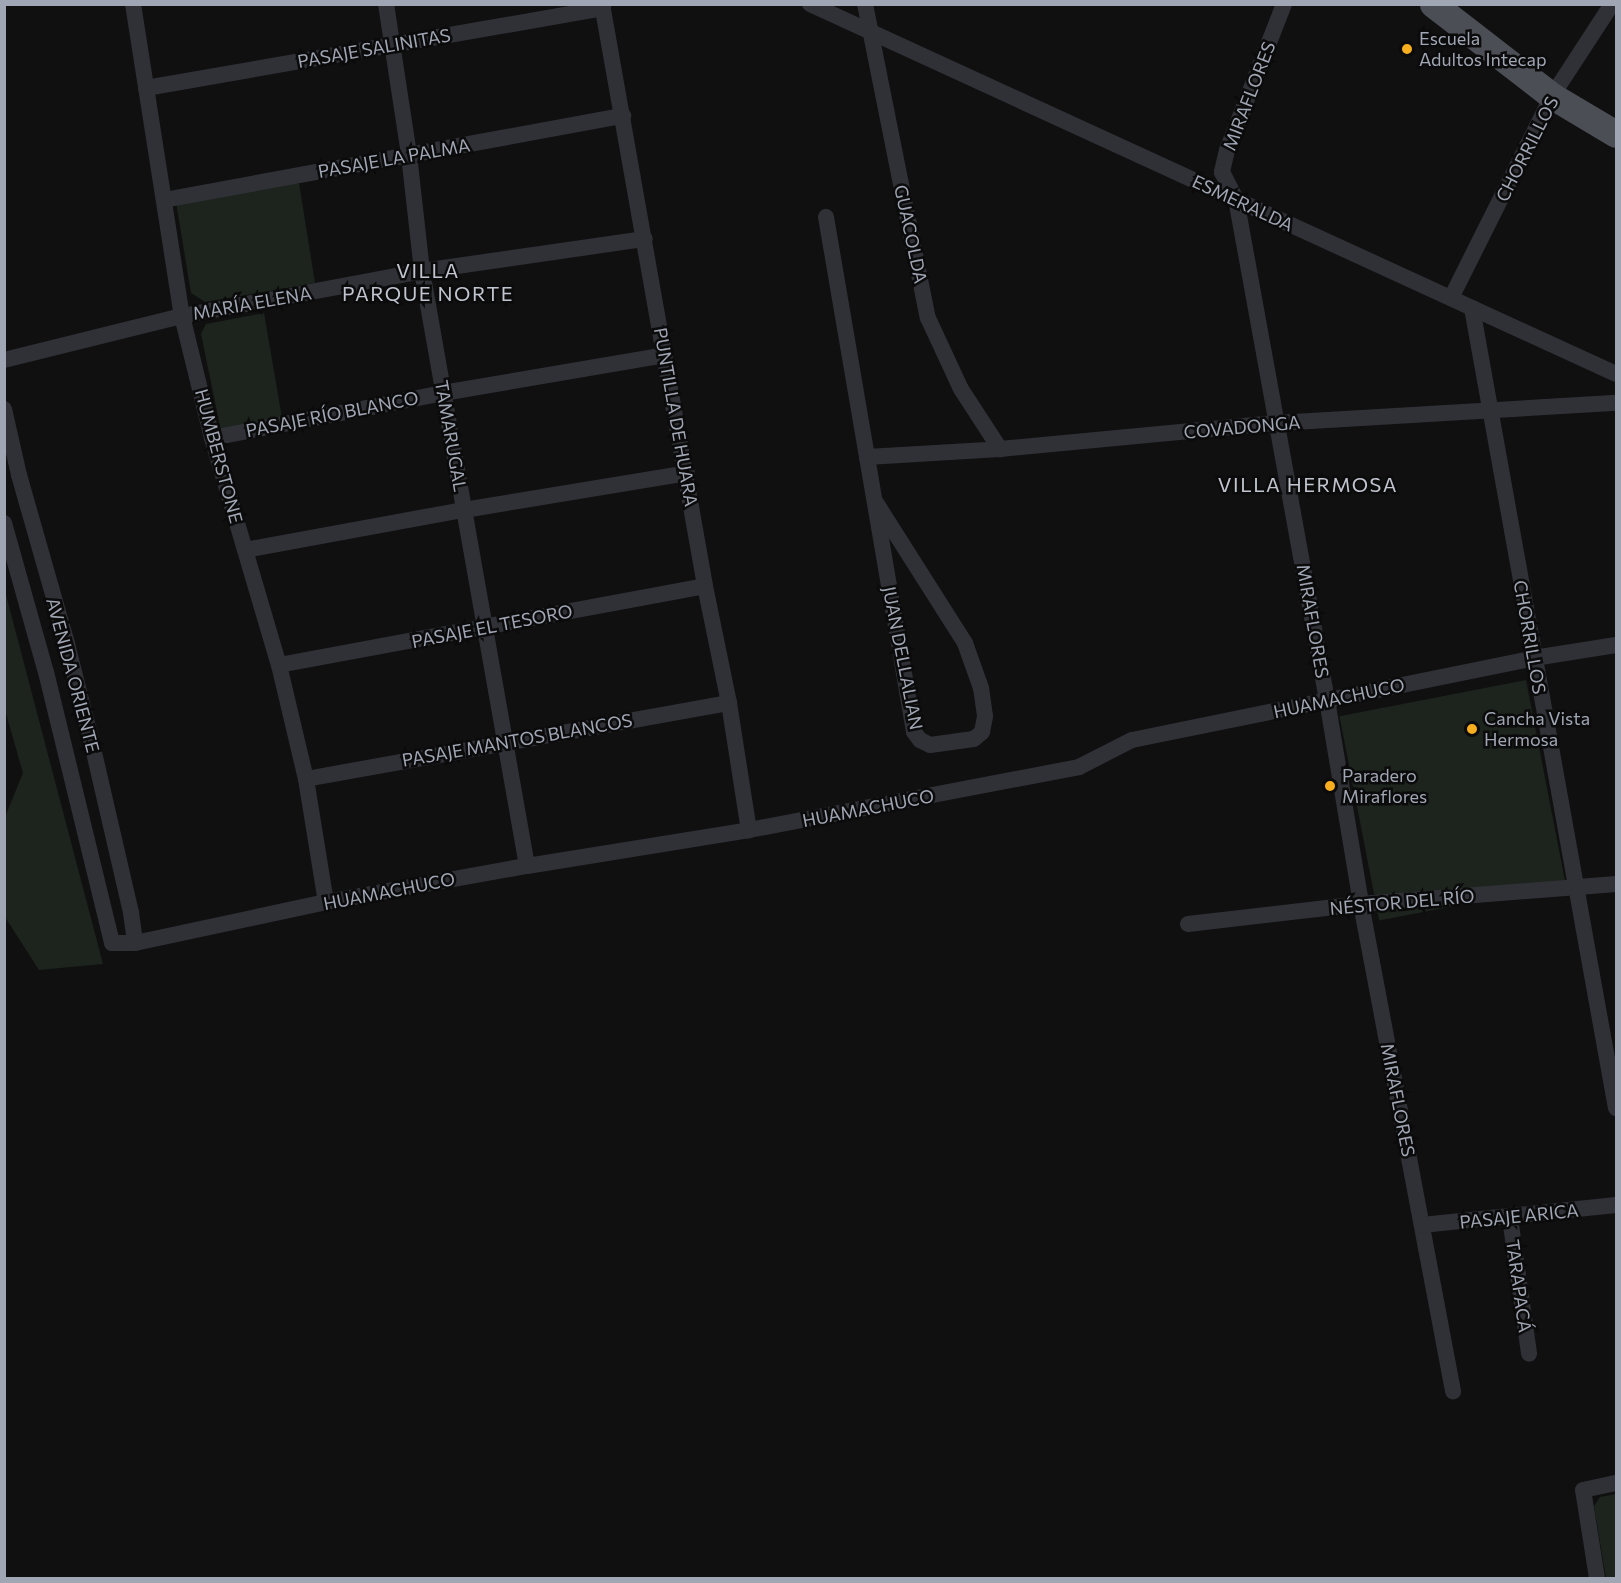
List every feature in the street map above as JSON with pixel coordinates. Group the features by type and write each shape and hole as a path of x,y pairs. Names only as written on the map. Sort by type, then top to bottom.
{"main road":[{"path":"1433,4 1552,96 1617,134"}],"street":[{"name":"HUMBERSTONE","path":"133,4 182,316 212,438 279,665 306,779 326,902"},
{"name":"TAMARUGAL","path":"386,4 409,155 422,271 526,866"},
{"name":"ESMERALDA","path":"810,4 1617,374"},
{"name":"GUACOLDA","path":"865,4 928,318 961,389 1000,448"},
{"name":"MIRAFLORES","path":"1284,4 1227,150 1222,172 1236,199 1327,700 1361,904 1453,1390"},
{"name":"CHORRILLOS","path":"1451,298 1552,96 1612,4"},
{"name":"PASAJE SALINITAS","path":"146,88 603,6"},
{"name":"PUNTILLA DE HUARA","path":"603,6 687,473 705,586 729,703 749,830"},
{"name":"PASAJE LA PALMA","path":"164,200 623,116"},
{"name":"JUAN DELLALIAN","path":"826,217 914,732 920,740 930,745 974,740 982,732 985,716 981,688 965,643 876,503"},
{"name":"MARÍA ELENA","path":"4,360 182,316 422,271 645,239"},
{"name":"CHORRILLOS","path":"1472,308 1617,1108"},
{"name":"PASAJE RÍO BLANCO","path":"212,438 443,393 665,355"},
{"name":"COVADONGA","path":"867,457 1000,448 1277,423 1617,403"},
{"name":"AVENIDA ORIENTE","path":"4,409 87,723 132,913 135,943"},
{"path":"245,550 464,510 687,473"},
{"name":"AVENIDA ORIENTE","path":"4,523 46,672 112,943"},
{"name":"PASAJE EL TESORO","path":"279,665 705,586"},
{"name":"HUAMACHUCO","path":"112,943 135,943 326,902 526,866 749,830 1079,767 1132,741 1534,658 1617,645"},
{"name":"PASAJE MANTOS BLANCOS","path":"306,779 729,703"},
{"name":"NÉSTOR DEL RÍO","path":"1188,924 1361,904 1617,884"},
{"name":"PASAJE ARICA","path":"1422,1225 1510,1218 1617,1205"},
{"name":"TARAPACÁ","path":"1510,1218 1529,1353"},
{"path":"1598,1578 1583,1490 1617,1484"}],"shaded area":[{"path":"299,183 315,283 205,302 191,293 176,202"},
{"path":"264,313 282,418 221,431 201,334 206,324"},
{"path":"5,591 103,964 39,970 5,917 5,817 23,773 5,710"},
{"path":"1526,680 1566,884 1379,920 1339,716"},
{"path":"1616,1494 1616,1578 1606,1578 1594,1506 1600,1497"}],"place":[{"name":"Escuela Adultos Intecap","path":"1407,49"},
{"name":"Cancha Vista Hermosa","path":"1472,729"},
{"name":"Paradero Miraflores","path":"1330,786"}],"district":[{"name":"VILLA PARQUE NORTE","path":"428,282"},
{"name":"VILLA HERMOSA","path":"1308,484"}]}
